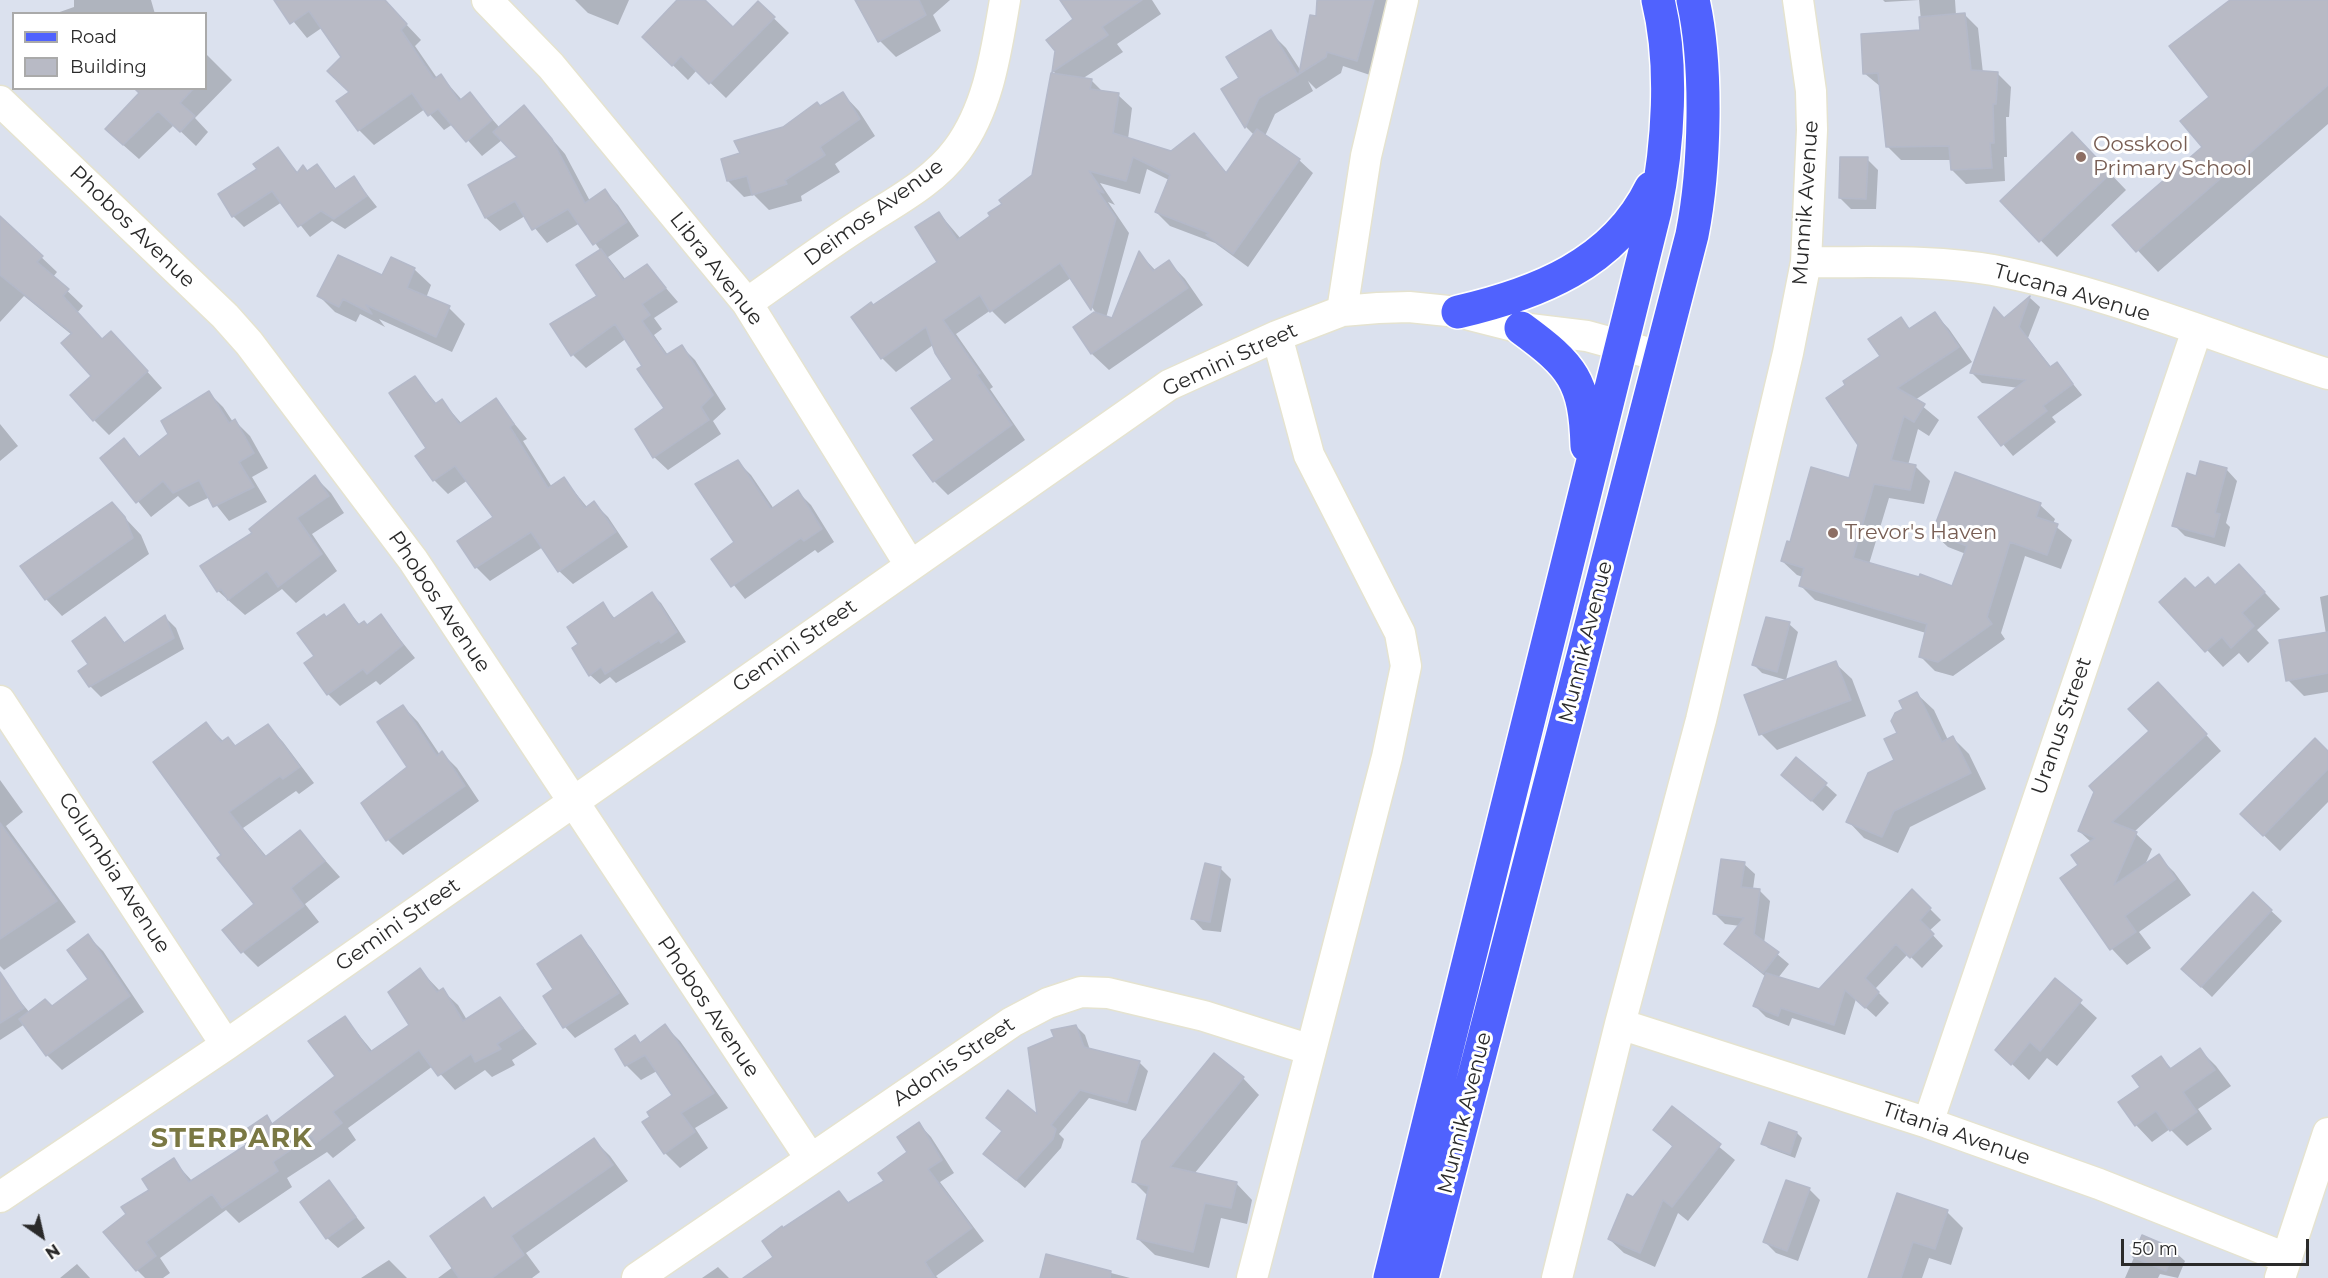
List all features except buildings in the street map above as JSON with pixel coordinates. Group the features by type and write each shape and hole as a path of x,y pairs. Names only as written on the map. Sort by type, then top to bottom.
{"main road":[{"name":"Munnik Avenue","path":"1390,1278 1655,211 1665,159 1668,87 1658,0"},
{"name":"Munnik Avenue","path":"1422,1278 1692,235 1701,164 1702,88 1693,0"},
{"path":"1458,312 1541,288 1588,261 1631,223 1665,159"},
{"path":"1521,328 1549,348 1566,365 1584,399 1586,487"}],"street":[{"name":"Libra Avenue","path":"487,0 558,74 747,303 910,565"},
{"name":"Deimos Avenue","path":"747,303 898,201 938,170 957,151 981,106 991,75 1005,0"},
{"path":"1342,311 1366,156 1403,0"},
{"name":"Munnik Avenue","path":"1557,1278 1620,1024 1701,720 1788,353 1806,262 1812,111 1798,0"},
{"name":"Phobos Avenue","path":"0,101 225,316 249,343 413,560 572,803 810,1158"},
{"name":"Tucana Avenue","path":"1806,262 1940,264 1993,271 2051,284 2328,374"},
{"name":"Gemini Street","path":"0,1197 226,1045 1169,385 1277,336 1342,311 1409,307 1458,312 1521,328 1587,336 1660,356"},
{"name":"Uranus Street","path":"1928,1123 2197,330"},
{"path":"1252,1278 1387,757 1406,666 1400,633 1309,455 1277,336"},
{"name":"Columbia Avenue","path":"0,701 226,1045"},
{"name":"Adonis Street","path":"637,1278 1012,1022 1048,1004 1081,992 1108,993 1153,1002 1311,1050"},
{"name":"Titania Avenue","path":"1620,1024 1928,1123 2099,1184 2283,1268"},
{"path":"2283,1268 2328,1133"}],"place":[{"name":"Oosskool Primary School","path":"2081,157"},
{"name":"Trevor's Haven","path":"1833,533"}],"district":[{"name":"STERPARK","path":"232,1139"}]}
